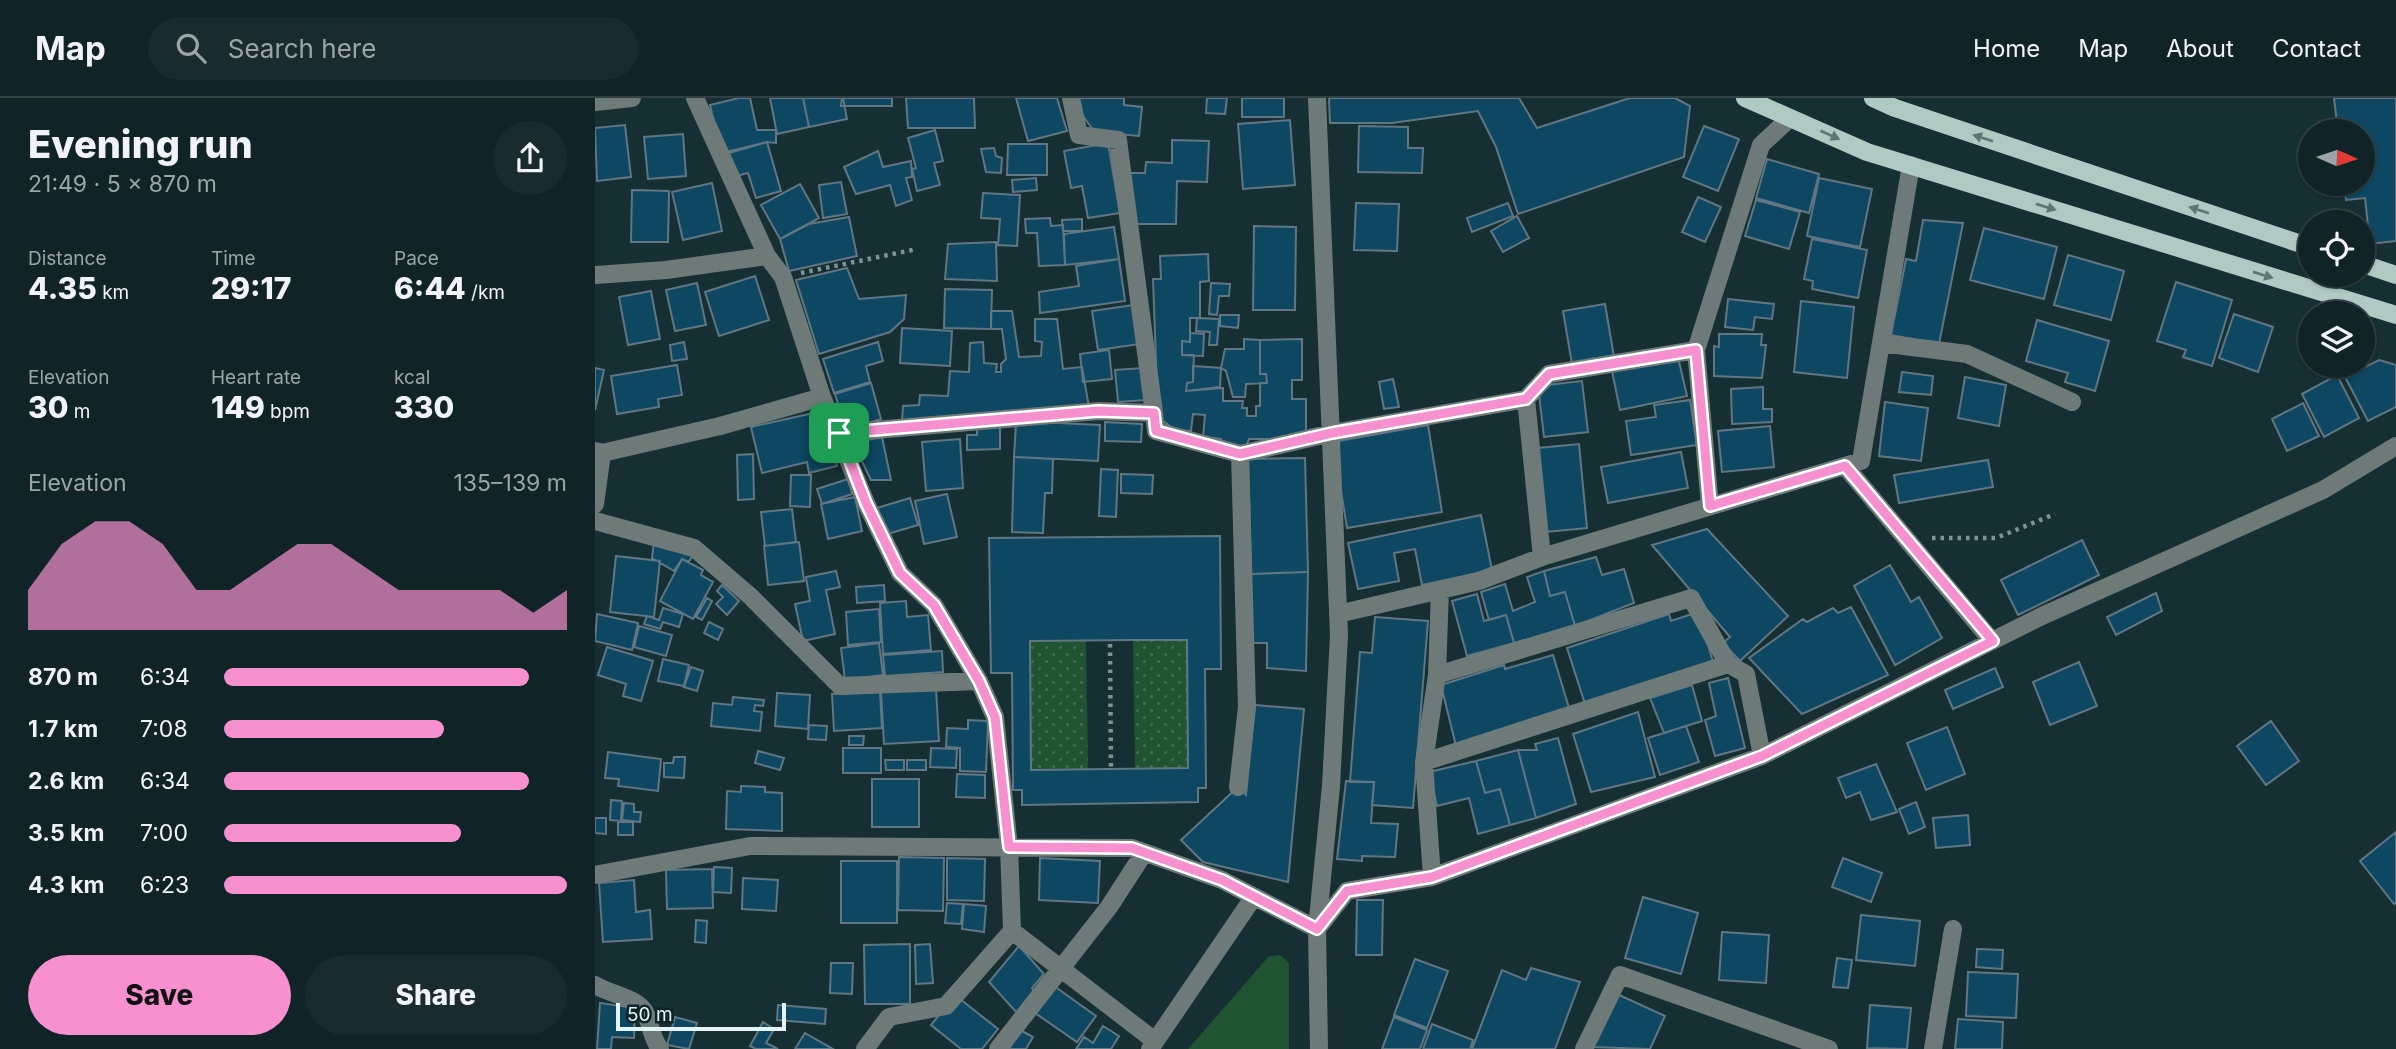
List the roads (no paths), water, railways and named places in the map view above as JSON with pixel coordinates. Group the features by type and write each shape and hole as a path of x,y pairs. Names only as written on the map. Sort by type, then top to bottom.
{"main road":[{"path":"1745,98 1867,152 2396,315"},
{"path":"1873,98 1895,108 2298,243"},
{"path":"2375,268 2396,275"}],"street":[{"path":"595,102 632,98"},
{"path":"695,98 767,256 783,277 822,397 866,503 900,573 934,605 979,681 995,717 1009,847 1012,931 946,1006 889,1017 865,1049"},
{"path":"1071,98 1079,135 1118,140 1156,431 1240,454 1332,433 1526,399 1549,374 1696,350"},
{"path":"1317,98 1338,614 1331,786 1317,929 1319,1049"},
{"path":"1710,506 1696,350 1761,145 1790,118"},
{"path":"1338,614 1479,581 1542,557 1861,461 1911,166"},
{"path":"595,275 666,270 767,256"},
{"path":"1881,343 1968,354 2072,401"},
{"path":"595,504 599,452 720,426 822,397"},
{"path":"1526,399 1542,557"},
{"path":"839,433 1098,411 1154,413"},
{"path":"1317,929 1347,891 1432,877 1762,756 1993,641 2323,490 2396,446"},
{"path":"1238,787 1247,707 1240,454"},
{"path":"1845,466 1993,641"},
{"path":"595,521 694,548 750,596 841,686 979,681"},
{"path":"1432,877 1424,762 1437,675 1440,590"},
{"path":"1437,675 1691,597 1728,664 1746,674 1762,756"},
{"path":"1424,762 1728,664"},
{"path":"595,875 750,846 1132,848 1222,880 1317,929"},
{"path":"998,1049 1109,906 1145,853"},
{"path":"1012,931 1060,967 1152,1045 1254,898"},
{"path":"1933,1049 1953,929"},
{"path":"1584,1049 1620,975 1829,1049"},
{"path":"595,985 634,1002 644,1012 650,1034 660,1049"}]}
